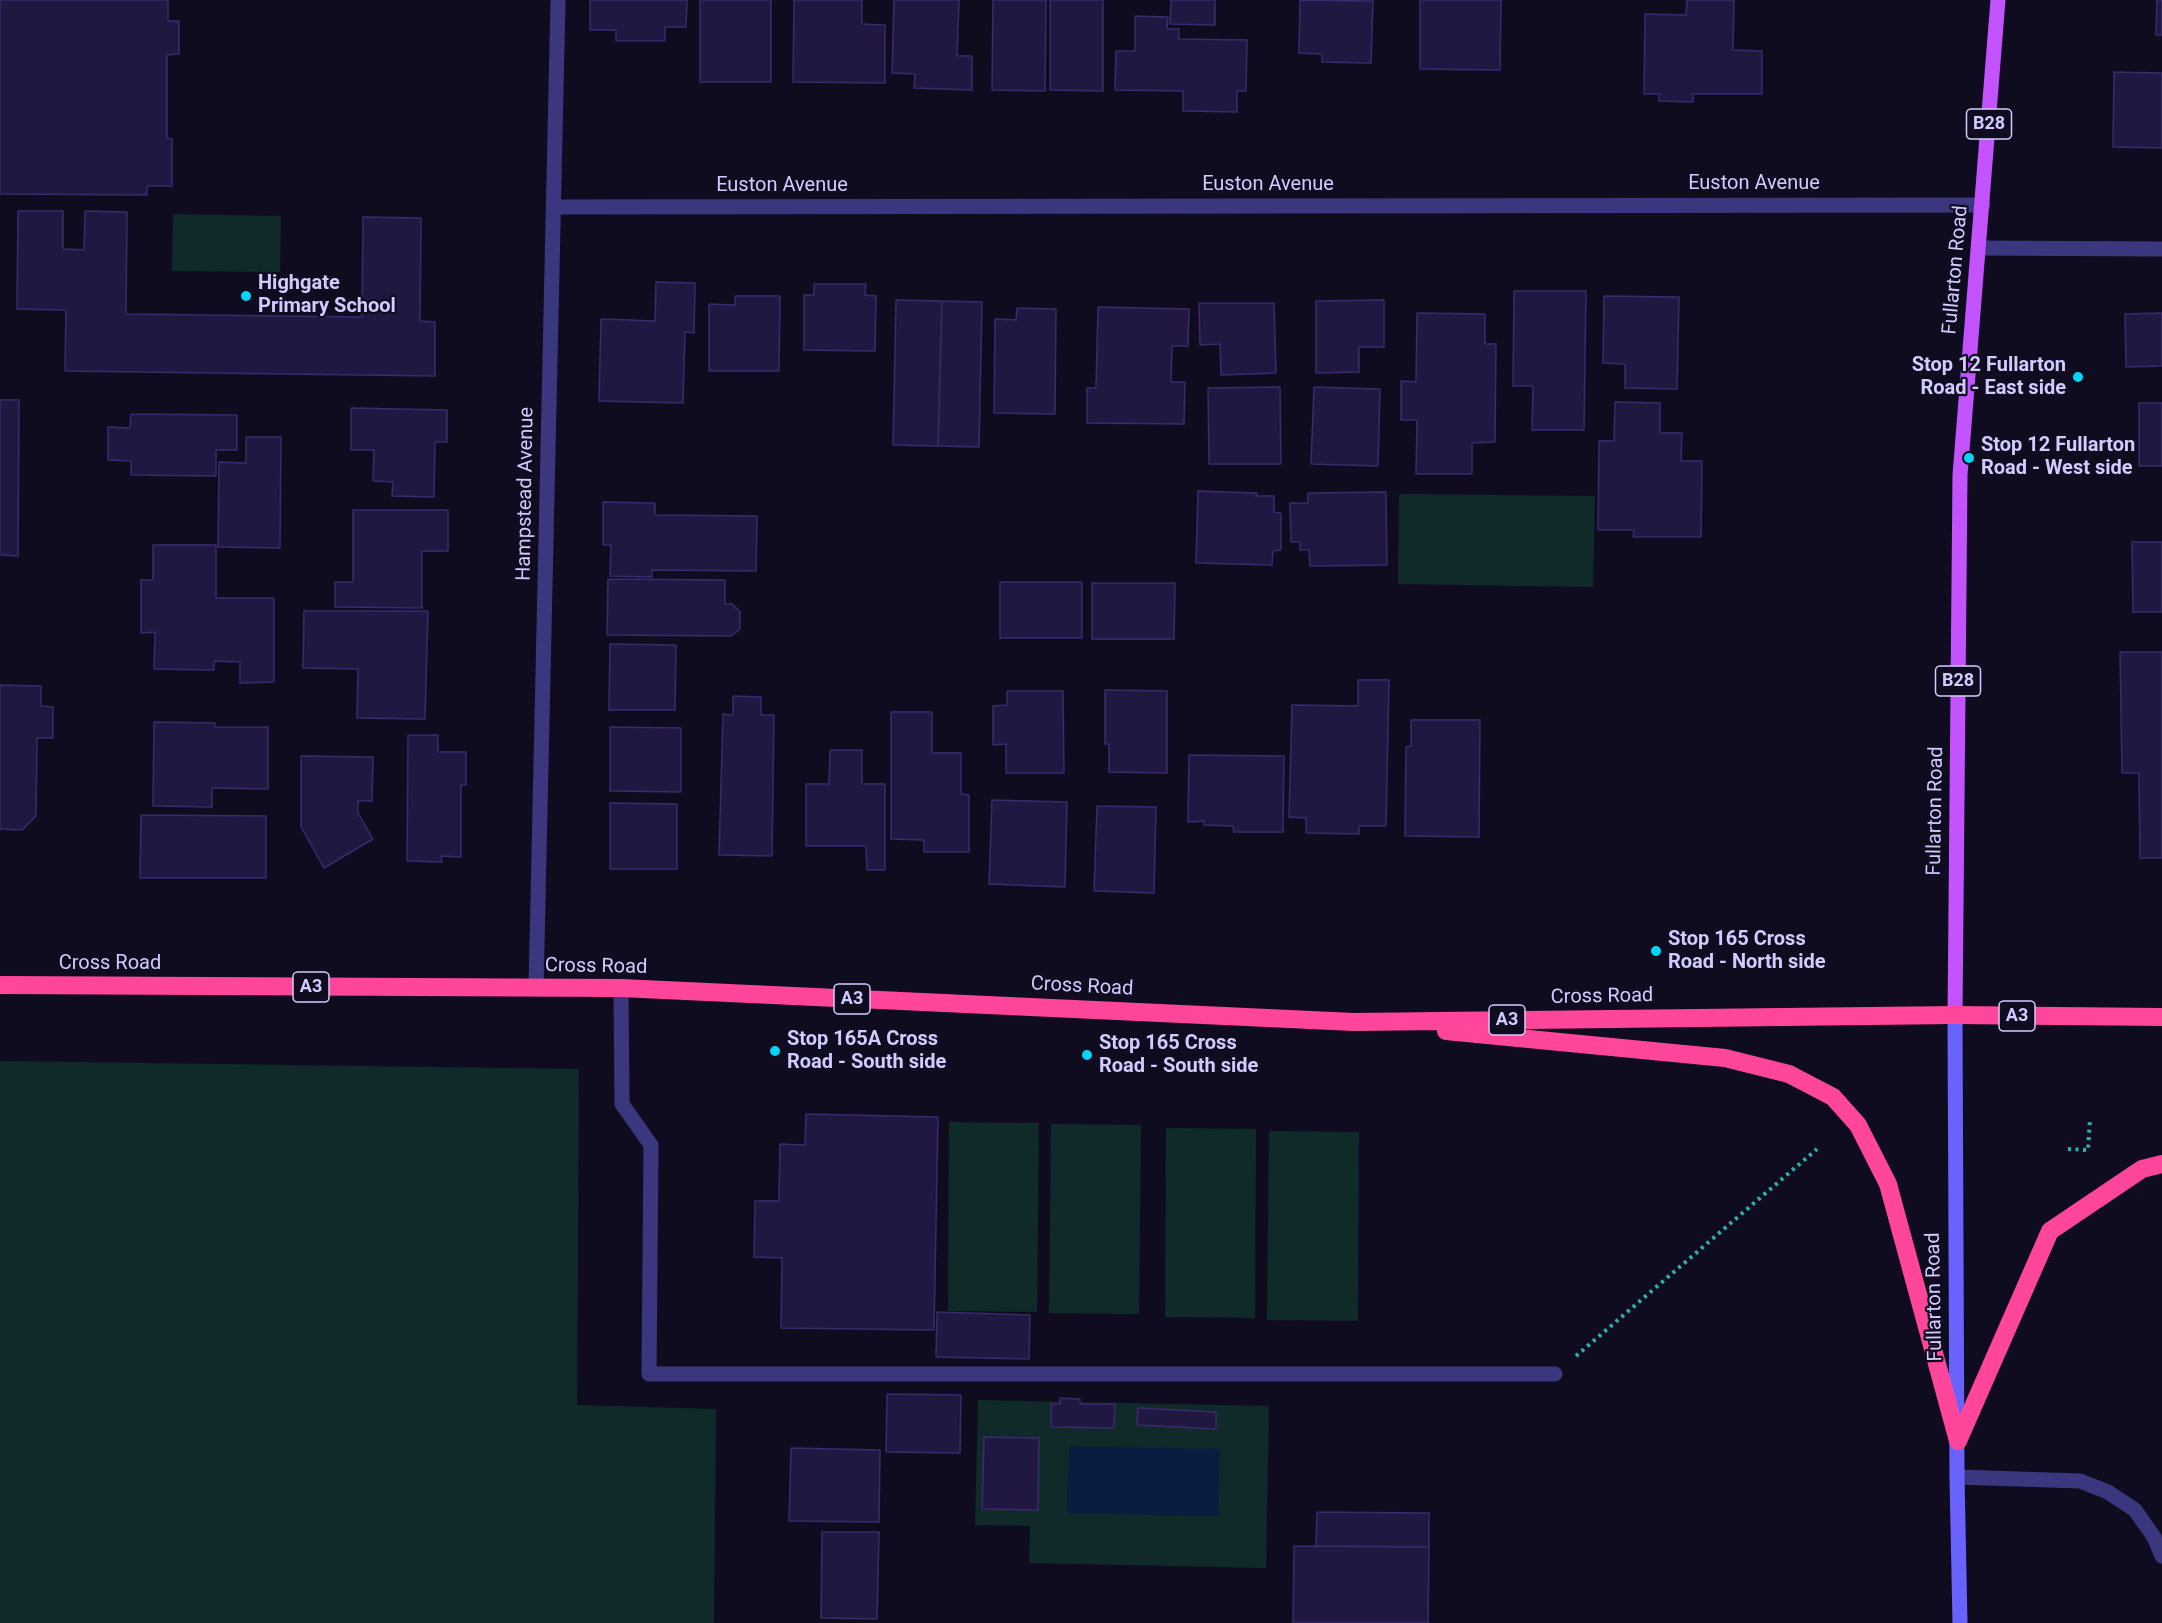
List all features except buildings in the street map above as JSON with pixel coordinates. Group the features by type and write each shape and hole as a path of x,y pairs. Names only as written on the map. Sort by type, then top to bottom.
{"highway":[{"name":"Cross Road","path":"0,986 621,988 1354,1022 1955,1015 2162,1017"},
{"path":"1354,1022 1725,1058 1790,1074 1833,1097 1858,1125 1888,1184 1958,1441"},
{"path":"1958,1441 2050,1231 2142,1169 2162,1164"}],"main road":[{"name":"Fullarton Road","path":"1960,1623 1955,1015 1960,475 1998,0"}],"street":[{"name":"Hampstead Avenue","path":"536,988 558,0"},
{"name":"Euston Avenue","path":"554,207 1983,205"},
{"path":"1978,248 2162,249"},
{"path":"621,988 622,1104 651,1144 649,1374 1555,1374"},
{"path":"1957,1477 2080,1481 2109,1492 2135,1510 2154,1538 2162,1556"}],"path":[{"path":"2068,1149 2088,1150 2090,1119"},
{"path":"1555,1374 1817,1149"}],"green space":[{"path":"173,214 281,216 280,272 172,271"},
{"path":"1399,494 1595,496 1593,587 1398,584"},
{"path":"0,1061 579,1069 577,1405 716,1409 714,1623 0,1623"},
{"path":"949,1122 1039,1123 1037,1312 948,1311"},
{"path":"1051,1124 1141,1125 1139,1314 1049,1313"},
{"path":"1166,1128 1256,1129 1255,1318 1165,1317"},
{"path":"1269,1131 1359,1132 1358,1321 1267,1320"},
{"path":"978,1400 1269,1406 1266,1568 1029,1563 1030,1526 975,1525"}],"water":[{"path":"1069,1446 1220,1449 1218,1516 1067,1513"}],"place":[{"name":"Highgate Primary School","path":"246,296"},
{"name":"Stop 12 Fullarton Road - East side","path":"2078,377"},
{"name":"Stop 12 Fullarton Road - West side","path":"1969,458"},
{"name":"Stop 165 Cross Road - North side","path":"1656,951"},
{"name":"Stop 165A Cross Road - South side","path":"775,1051"},
{"name":"Stop 165 Cross Road - South side","path":"1087,1055"}]}
